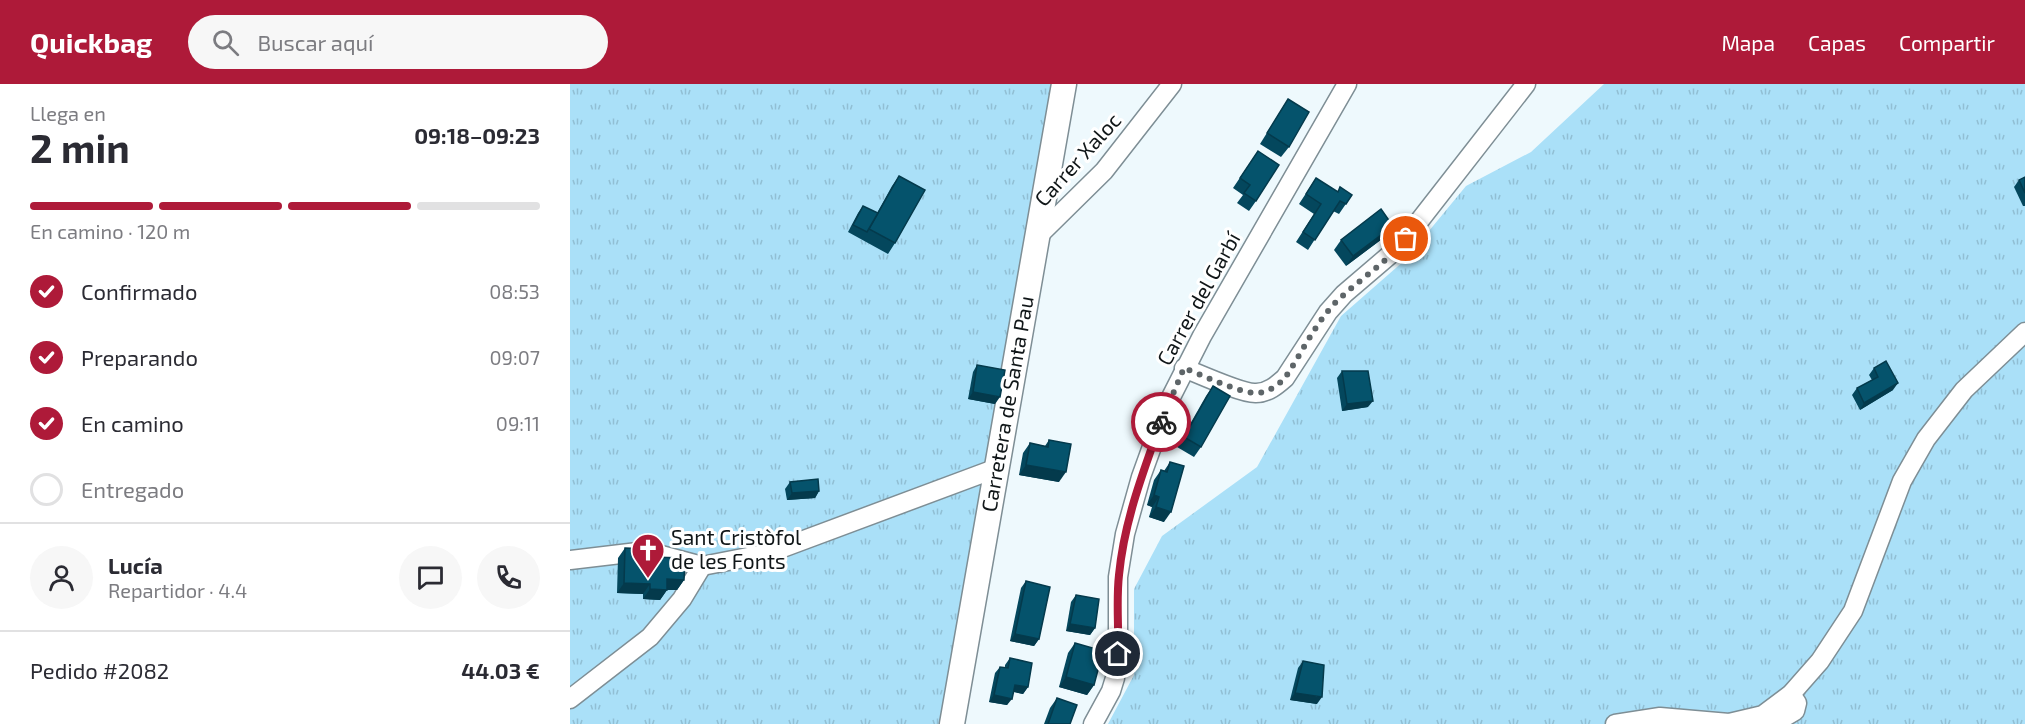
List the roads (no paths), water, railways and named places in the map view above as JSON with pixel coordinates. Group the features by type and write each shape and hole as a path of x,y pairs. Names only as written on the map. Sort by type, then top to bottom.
{"main road":[{"name":"Carretera de Santa Pau","path":"952,724 1064,84"}],"street":[{"name":"Carrer Xaloc","path":"1038,236 1104,171 1172,84"},
{"name":"Carrer del Garbí","path":"1093,724 1111,691 1115,678 1118,641 1118,577 1125,534 1141,477 1167,405 1184,368 1347,84"},
{"path":"1184,368 1256,393 1272,389 1279,384 1328,312 1344,294 1399,247 1526,84"},
{"path":"1615,724 1660,717 1729,723 1763,715 1791,694 1820,661 1853,611 1902,481 1926,439 1964,390 2025,332"},
{"path":"570,560 645,551 702,566 769,553 997,468"},
{"path":"570,699 650,637 682,598 702,566"},
{"path":"1773,724 1795,711 1797,703 1791,694"}],"place":[{"name":"Sant Cristòfol de les Fonts","path":"648,579"}]}
